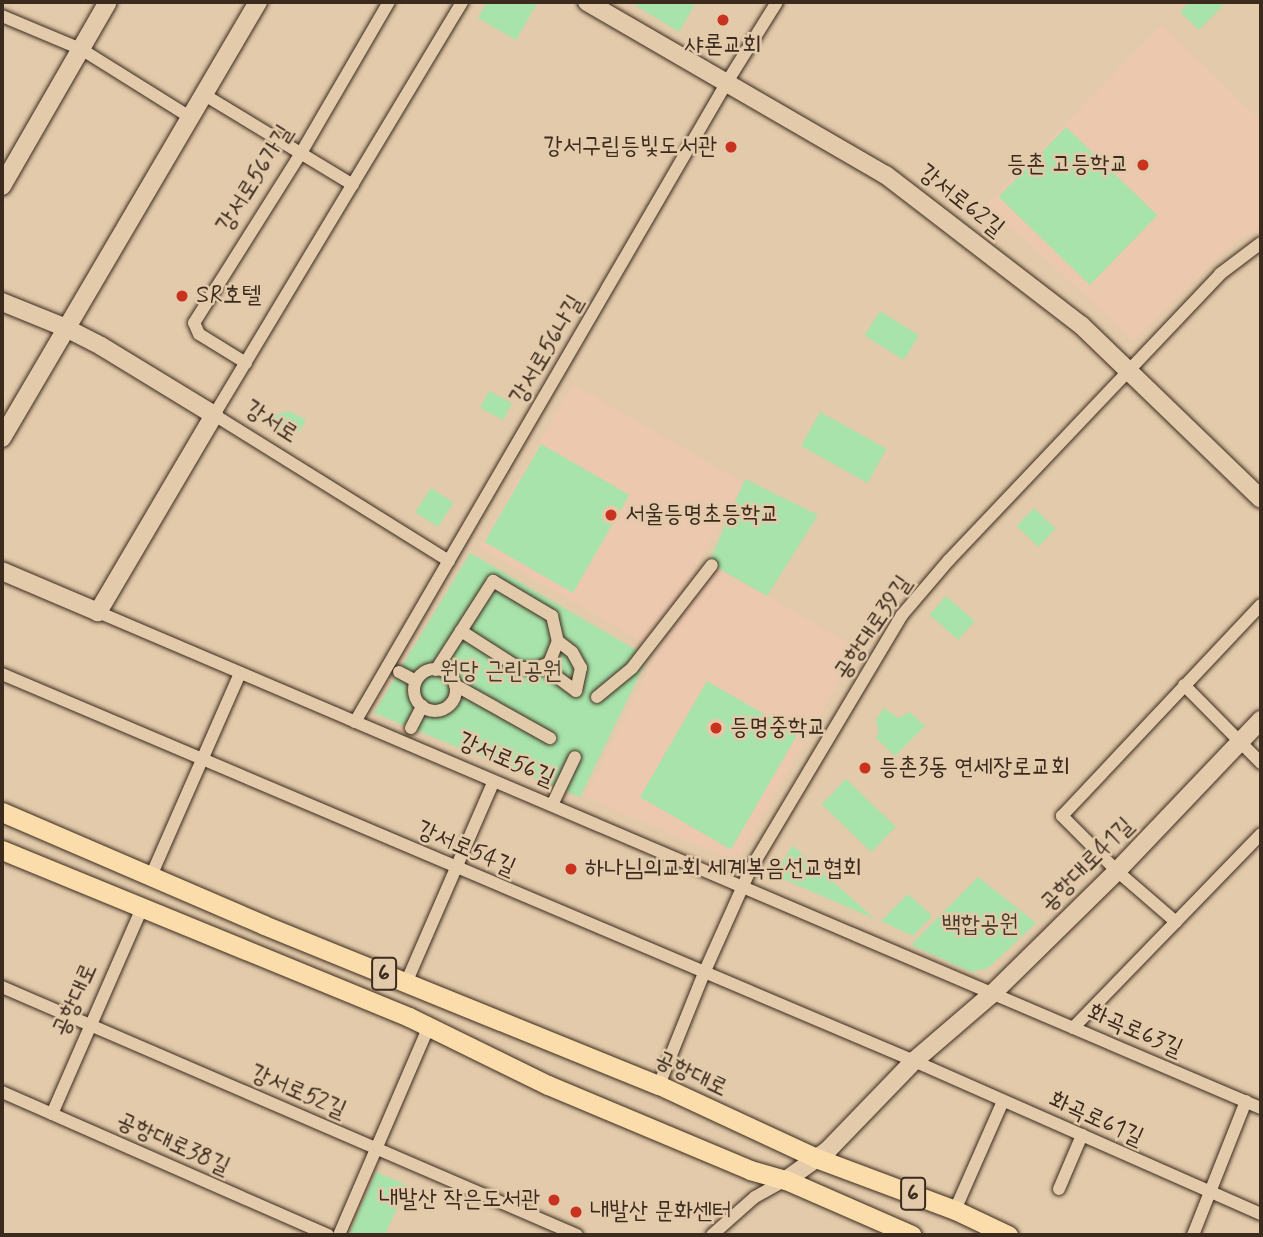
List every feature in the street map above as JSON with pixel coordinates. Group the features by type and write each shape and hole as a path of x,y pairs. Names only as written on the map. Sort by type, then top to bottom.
{"main road":[{"name":"공항대로","path":"2,812 406,983 659,1085 816,1158 955,1210 1008,1235"},
{"name":"6","path":"2,850 409,1017 561,1090 750,1170 786,1180 912,1235"}],"street":[{"path":"2,186 108,2"},
{"path":"2,438 258,2"},
{"name":"강서로56가길","path":"246,363 199,334 194,323 301,153 389,2"},
{"name":"강서로62길","path":"587,2 886,175 1081,325 1261,499"},
{"name":"강서로56나길","path":"355,722 726,82 777,2"},
{"path":"98,612 353,185 456,4"},
{"path":"2,16 80,49 190,117"},
{"path":"203,94 353,185"},
{"name":"공항대로39길","path":"659,1085 704,973 743,887 901,615 949,560 1220,274 1261,243"},
{"name":"강서로","path":"2,302 66,328 214,415 449,561"},
{"path":"597,697 632,668 712,565"},
{"name":"강서로56길","path":"2,571 992,993"},
{"path":"436,670 493,581 552,616 558,641 549,663 519,668 461,631"},
{"path":"1177,922 1117,871 1062,816 1261,604"},
{"path":"542,666 576,691 581,668 572,653 558,641"},
{"path":"455,685 455,698 446,708 434,711 422,706 415,695 416,681 425,672 436,670 448,674 455,685 550,738"},
{"path":"399,672 416,681"},
{"path":"151,876 240,673"},
{"name":"강서로54길","path":"2,674 914,1061"},
{"path":"1184,685 1261,763"},
{"path":"411,728 422,706"},
{"name":"공항대로41길","path":"786,1180 828,1150 914,1061 992,993 1117,871 1261,720"},
{"path":"552,805 575,757"},
{"path":"406,983 494,781"},
{"path":"1073,1028 1261,834"},
{"name":"공항대로","path":"51,1114 143,906"},
{"name":"강서로52길","path":"2,987 578,1235"},
{"name":"화곡로63길","path":"992,993 1261,1108"},
{"path":"339,1235 428,1028"},
{"name":"화곡로61길","path":"914,1061 1261,1214"},
{"name":"공항대로38길","path":"2,1092 328,1235"},
{"path":"955,1210 1003,1101"},
{"path":"1193,1235 1246,1101"},
{"path":"1059,1189 1082,1135"},
{"path":"712,1235 755,1198 786,1180"}],"shaded area":[{"name":"등촌 고등학교","path":"1162,24 1261,121 1261,230 1240,237 1133,341 1020,235 981,210"},
{"name":"서울등명초등학교","path":"573,384 744,483 650,647 478,548"},
{"name":"등명중학교","path":"715,567 859,648 736,862 585,797 653,659"}],"green space":[{"path":"487,2 538,2 516,40 478,18"},
{"path":"630,2 696,2 679,32"},
{"path":"1190,2 1226,2 1199,30 1180,12"},
{"path":"1066,127 1157,215 1090,285 999,197"},
{"path":"880,311 919,335 904,360 865,336"},
{"path":"489,391 512,403 503,420 480,408"},
{"path":"289,411 306,420 301,430 289,436 275,433 262,418"},
{"path":"820,412 886,449 868,483 801,446"},
{"path":"541,444 629,495 573,593 484,542"},
{"path":"745,479 818,515 767,596 709,563"},
{"path":"431,488 454,503 438,527 415,512"},
{"path":"1034,508 1056,529 1038,547 1017,526"},
{"name":"원당 근린공원","path":"470,553 648,657 580,797 374,713"},
{"path":"946,596 975,621 958,640 930,615"},
{"path":"707,681 798,734 731,850 640,797"},
{"path":"884,708 898,718 910,712 925,726 895,756 875,737 879,733 876,720"},
{"path":"846,779 896,827 871,852 822,804"},
{"path":"793,846 875,919 774,875"},
{"name":"백합공원","path":"978,877 1036,923 988,968 971,972 911,945"},
{"path":"908,894 932,916 913,936 881,921"},
{"path":"376,1172 407,1185 385,1235 349,1234"}],"place":[{"name":"샤론교회","path":"723,20"},
{"name":"강서구립등빛도서관","path":"731,147"},
{"name":"등촌 고등학교","path":"1143,165"},
{"name":"SR호텔","path":"182,296"},
{"name":"서울등명초등학교","path":"611,515"},
{"name":"등명중학교","path":"716,728"},
{"name":"등촌3동 연세장로교회","path":"865,768"},
{"name":"하나님의교회 세계복음선교협회","path":"571,869"},
{"name":"내발산 작은도서관","path":"554,1200"},
{"name":"내발산 문화센터","path":"576,1212"}]}
